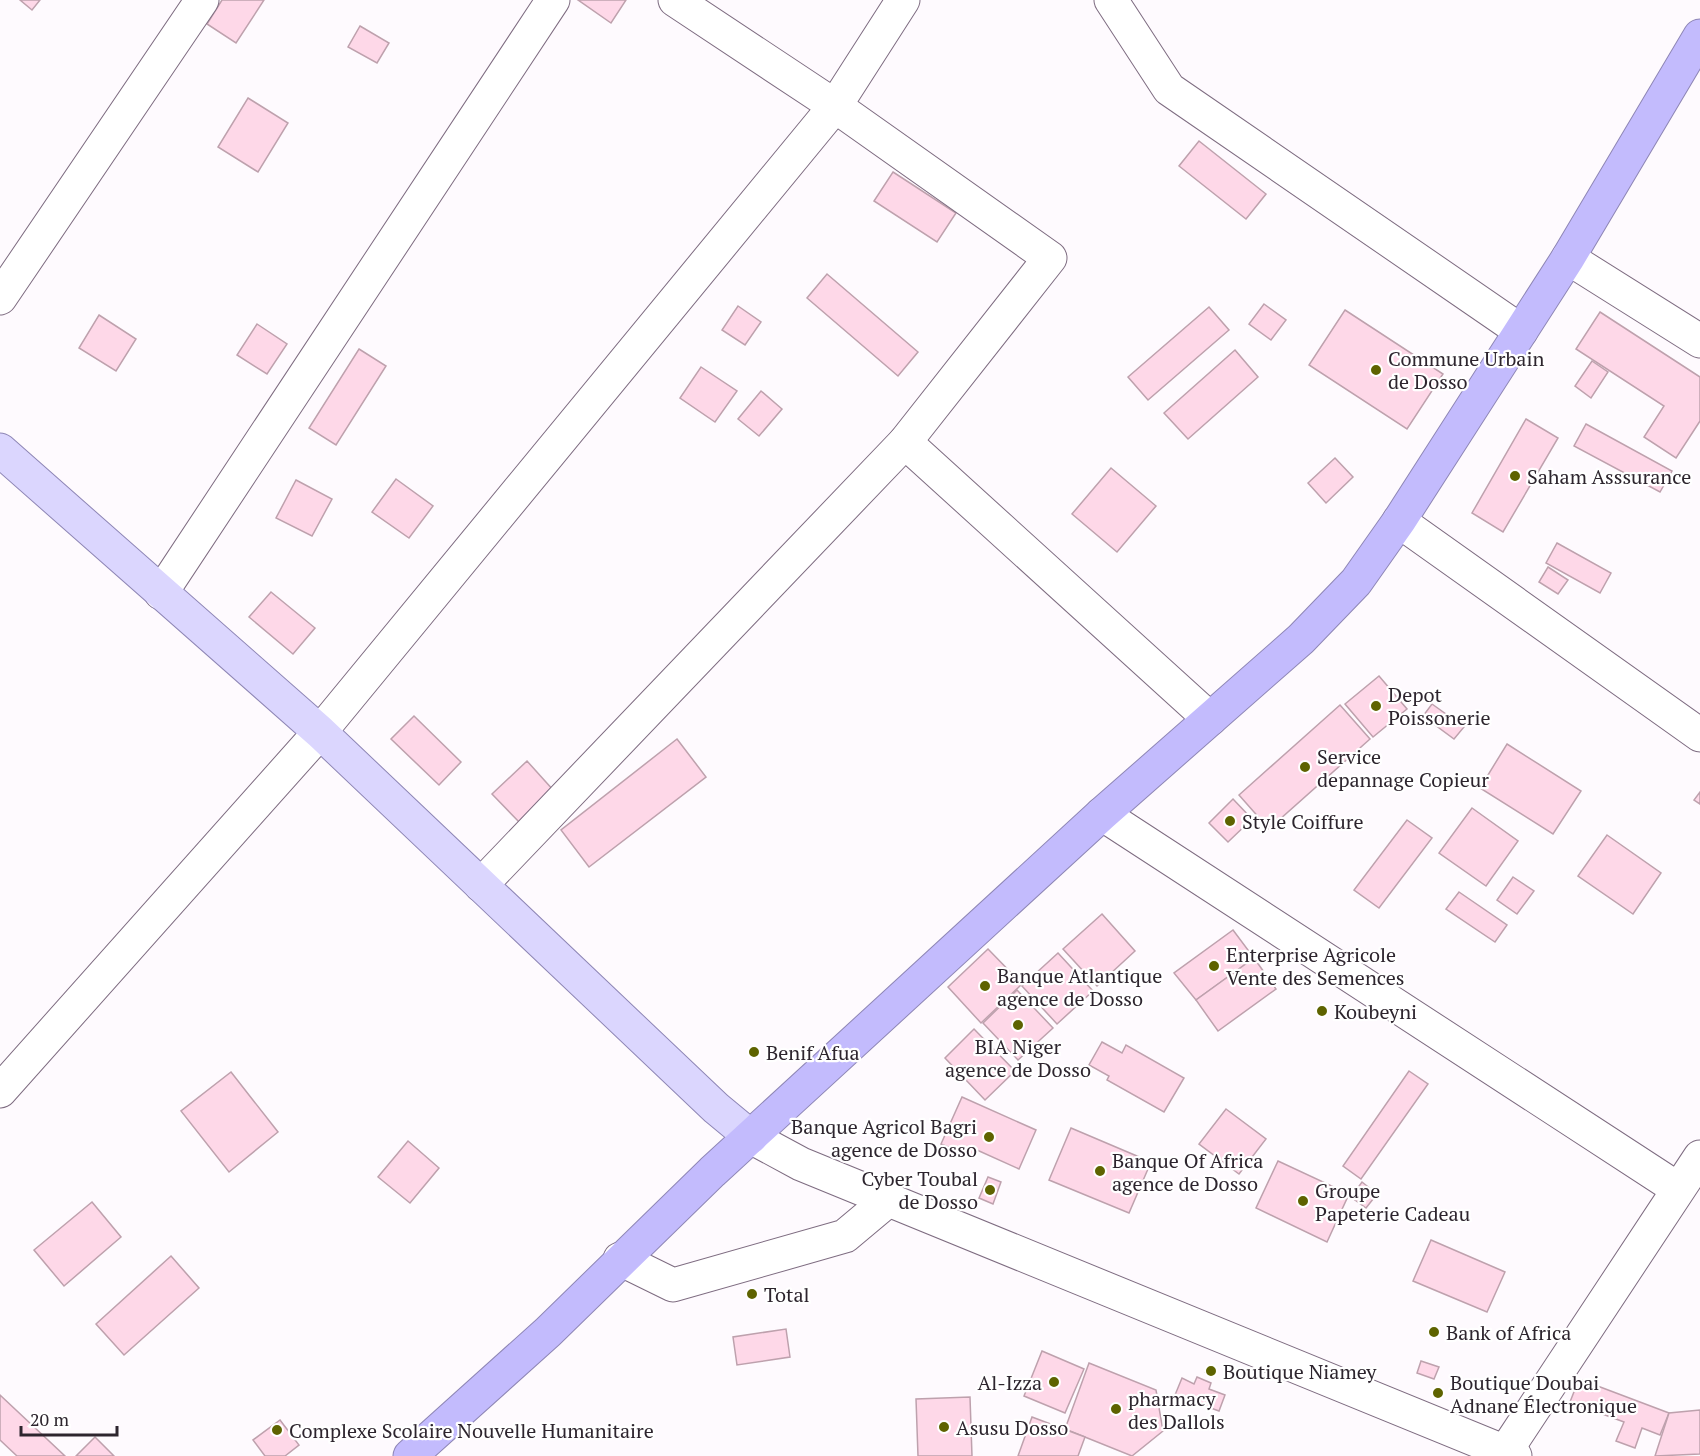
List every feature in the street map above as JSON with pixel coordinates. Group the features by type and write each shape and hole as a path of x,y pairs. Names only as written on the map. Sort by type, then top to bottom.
{"highway":[{"path":"410,1456 548,1332 620,1259 1102,814 1301,639 1356,582 1399,521 1568,258 1700,36"}],"main road":[{"path":"0,450 320,732 716,1108 751,1137"}],"street":[{"path":"0,298 202,0"},
{"path":"161,593 553,0"},
{"path":"481,885 906,442 1050,258 835,106 675,0"},
{"path":"0,1091 320,732 835,106 903,0"},
{"path":"1111,0 1169,88 1521,331"},
{"path":"1568,258 1700,341"},
{"path":"906,442 1210,719"},
{"path":"1399,521 1700,735"},
{"path":"1102,814 1678,1190"},
{"path":"751,1137 801,1164 1510,1454 1700,1157"},
{"path":"620,1259 673,1286 845,1236 888,1200"}],"building":[{"path":"20,0 40,0 32,10"},
{"path":"222,0 264,0 236,43 207,24"},
{"path":"578,0 626,0 611,23"},
{"path":"360,26 389,43 377,63 348,47"},
{"path":"248,98 288,123 258,172 218,147"},
{"path":"1199,141 1266,194 1246,219 1179,166"},
{"path":"893,172 956,213 937,242 874,201"},
{"path":"827,274 918,352 898,376 807,298"},
{"path":"1264,304 1286,320 1271,340 1249,324"},
{"path":"738,306 761,322 745,345 722,330"},
{"path":"1209,307 1229,330 1148,400 1128,377"},
{"name":"Commune Urbain de Dosso","path":"1345,310 1443,374 1407,429 1309,365"},
{"path":"1600,312 1700,377 1700,421 1676,458 1644,437 1664,406 1576,349"},
{"path":"99,315 136,339 116,371 79,348"},
{"path":"257,324 287,344 267,374 237,355"},
{"path":"359,349 386,366 336,445 309,428"},
{"path":"1235,350 1258,377 1188,439 1164,413"},
{"path":"1592,361 1608,372 1591,398 1575,386"},
{"path":"701,367 737,391 715,422 680,398"},
{"path":"761,391 782,409 759,436 738,419"},
{"name":"Saham Asssurance","path":"1526,419 1558,438 1503,532 1472,513"},
{"path":"1586,424 1672,471 1660,492 1574,446"},
{"path":"1335,458 1353,477 1326,503 1308,483"},
{"path":"1111,468 1156,506 1117,552 1072,514"},
{"path":"396,479 433,506 409,538 372,512"},
{"path":"296,480 332,499 312,536 276,518"},
{"path":"1557,543 1611,573 1600,593 1546,563"},
{"path":"1548,567 1568,580 1558,594 1539,582"},
{"path":"271,592 315,628 293,654 249,617"},
{"name":"Depot Poissonerie","path":"1379,676 1407,709 1373,737 1345,704"},
{"path":"1432,704 1464,727 1454,739 1423,716"},
{"name":"Service depannage Copieur","path":"1340,705 1370,739 1269,829 1239,795"},
{"path":"414,716 461,762 439,785 391,739"},
{"path":"677,739 706,777 589,867 561,830"},
{"path":"1507,744 1581,791 1553,834 1480,788"},
{"path":"527,761 554,791 520,823 492,794"},
{"path":"1700,792 1700,804 1694,800"},
{"name":"Style Coiffure","path":"1233,799 1252,819 1228,842 1209,823"},
{"path":"1472,808 1518,841 1486,886 1439,853"},
{"path":"1407,820 1432,838 1379,908 1354,890"},
{"path":"1607,835 1661,873 1633,914 1578,876"},
{"path":"1513,877 1534,891 1517,914 1497,900"},
{"path":"1459,892 1507,925 1495,942 1446,909"},
{"path":"1102,914 1135,951 1097,986 1063,949"},
{"name":"Enterprise Agricole Vente des Semences","path":"1233,930 1254,958 1196,1000 1174,973"},
{"name":"Banque Atlantique agence de Dosso","path":"988,949 1022,984 981,1023 948,987"},
{"path":"1058,953 1093,991 1057,1024 1022,986"},
{"path":"1254,958 1276,989 1218,1031 1196,1000"},
{"name":"BIA Niger agence de Dosso","path":"1017,990 1053,1028 1018,1060 983,1023"},
{"path":"974,1029 1015,1071 985,1100 945,1058"},
{"path":"1102,1042 1122,1053 1126,1045 1184,1078 1164,1112 1107,1080 1109,1076 1089,1065"},
{"path":"1409,1071 1428,1084 1361,1179 1343,1166"},
{"path":"231,1072 278,1132 229,1172 181,1111"},
{"name":"Banque Agricol Bagri agence de Dosso","path":"962,1097 1036,1130 1019,1169 977,1150 973,1158 941,1144"},
{"path":"1226,1109 1266,1139 1239,1174 1199,1144"},
{"name":"Banque Of Africa agence de Dosso","path":"1071,1128 1151,1162 1129,1213 1049,1180"},
{"path":"408,1141 439,1168 410,1203 378,1177"},
{"name":"Groupe Papeterie Cadeau","path":"1278,1161 1349,1194 1327,1242 1256,1208"},
{"name":"Cyber Toubal de Dosso","path":"988,1177 1001,1182 993,1204 979,1198"},
{"path":"1362,1182 1377,1194 1366,1208 1351,1197"},
{"path":"92,1202 121,1237 64,1286 34,1250"},
{"path":"1431,1240 1505,1272 1487,1312 1413,1281"},
{"path":"171,1256 199,1288 124,1355 96,1324"},
{"path":"786,1329 790,1357 737,1365 733,1337"},
{"name":"Al-Izza","path":"1042,1351 1084,1369 1065,1413 1024,1396"},
{"path":"1421,1361 1439,1367 1434,1379 1417,1373"},
{"name":"pharmacy des Dallols","path":"1089,1363 1156,1390 1163,1431 1132,1456 1065,1429"},
{"name":"Boutique Niamey","path":"1210,1366 1216,1371 1212,1376 1205,1372"},
{"path":"1197,1377 1211,1383 1209,1389 1225,1395 1219,1411 1175,1395 1182,1378 1194,1384"},
{"path":"1579,1379 1669,1413 1660,1435 1642,1428 1635,1448 1616,1441 1624,1422 1570,1402"},
{"path":"0,1395 65,1456 17,1456 0,1440"},
{"name":"Asusu Dosso","path":"970,1397 972,1456 918,1456 916,1399"},
{"path":"1700,1410 1700,1454 1655,1456 1669,1413"},
{"name":"pharmacy des Dallols","path":"1032,1417 1085,1437 1078,1456 1018,1456"},
{"name":"Complexe Scolaire Nouvelle Humanitaire","path":"280,1420 299,1445 285,1456 265,1456 253,1440"},
{"path":"95,1437 114,1456 76,1456"}],"place":[{"name":"Commune Urbain de Dosso","path":"1376,370"},
{"name":"Saham Asssurance","path":"1515,476"},
{"name":"Depot Poissonerie","path":"1376,706"},
{"name":"Service depannage Copieur","path":"1305,767"},
{"name":"Style Coiffure","path":"1230,821"},
{"name":"Enterprise Agricole Vente des Semences","path":"1214,966"},
{"name":"Banque Atlantique agence de Dosso","path":"985,986"},
{"name":"Koubeyni","path":"1322,1011"},
{"name":"BIA Niger agence de Dosso","path":"1018,1025"},
{"name":"Benif Afua","path":"754,1052"},
{"name":"Banque Agricol Bagri agence de Dosso","path":"989,1137"},
{"name":"Banque Of Africa agence de Dosso","path":"1100,1171"},
{"name":"Cyber Toubal de Dosso","path":"990,1190"},
{"name":"Groupe Papeterie Cadeau","path":"1303,1201"},
{"name":"Total","path":"752,1294"},
{"name":"Bank of Africa","path":"1434,1332"},
{"name":"Boutique Niamey","path":"1211,1371"},
{"name":"Al-Izza","path":"1054,1382"},
{"name":"Boutique Doubai Adnane Électronique","path":"1438,1393"},
{"name":"pharmacy des Dallols","path":"1116,1409"},
{"name":"Asusu Dosso","path":"944,1427"},
{"name":"Complexe Scolaire Nouvelle Humanitaire","path":"277,1430"}]}
